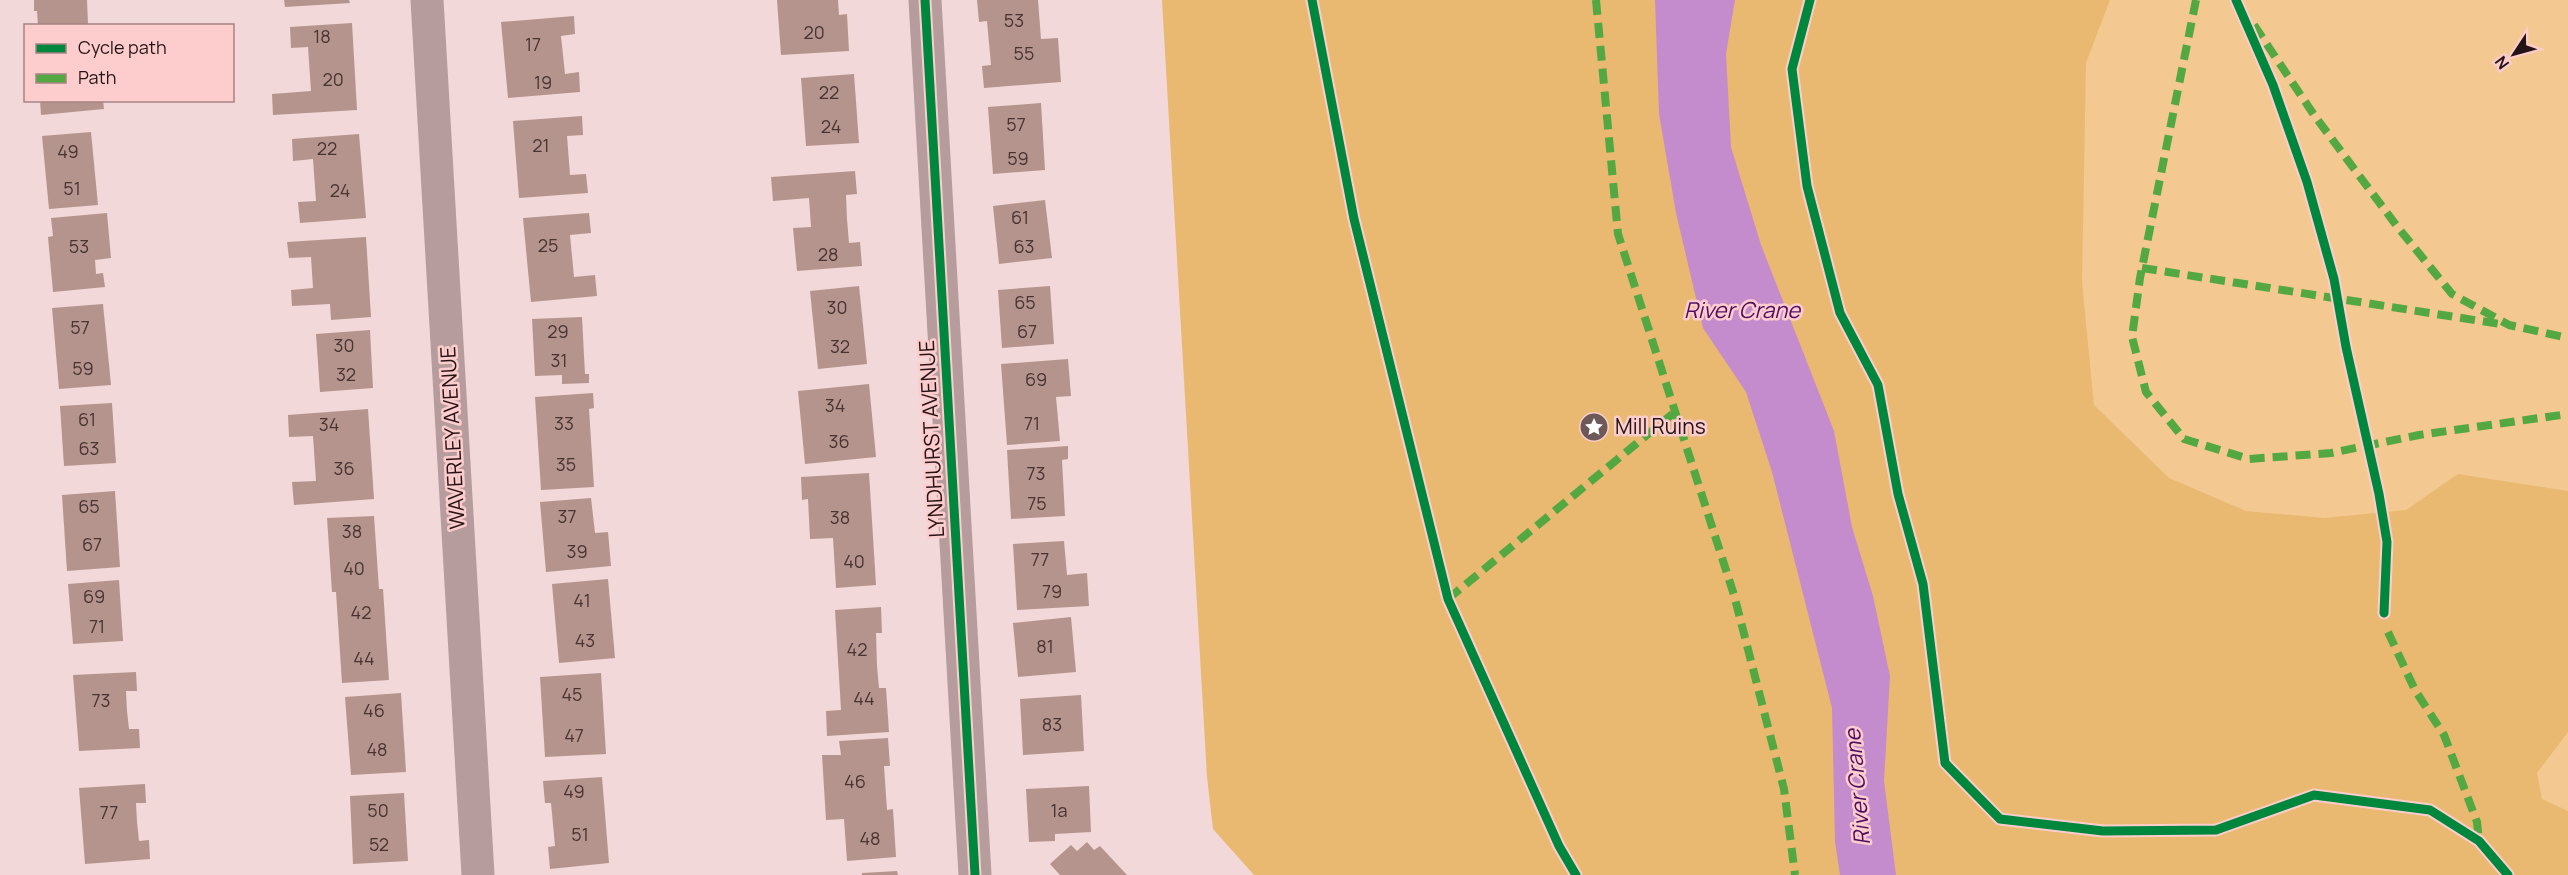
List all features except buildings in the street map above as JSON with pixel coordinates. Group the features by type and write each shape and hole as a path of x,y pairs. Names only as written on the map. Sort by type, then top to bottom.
{"street":[{"name":"WAVERLEY AVENUE","path":"427,0 478,875"},
{"name":"LYNDHURST AVENUE","path":"925,0 975,875"}],"shaded area":[{"path":"1162,0 2568,0 2568,875"},
{"path":"1162,0 2110,0 2086,63 2082,282 2094,405 2169,478 2246,511 2324,518 2406,510 2458,474 2568,491 2568,732 2537,773 2542,799 2568,811 2568,875 1254,875 1213,829 1207,777"}],"water":[{"name":"River Crane","path":"1655,0 1735,0 1726,54 1731,147 1761,245 1834,431 1852,527 1873,596 1890,676 1884,781 1896,875 1840,875 1835,842 1832,708 1772,472 1746,392 1703,328 1676,213 1659,114"}],"marked path":[{"path":"1596,0 1618,234 1734,595 1784,789 1795,875"},
{"path":"2196,0 2140,278 2132,337 2146,392 2184,439 2249,459 2331,453 2419,435 2568,414"},
{"path":"2254,25 2314,115 2396,225 2452,294 2509,325 2568,338"},
{"path":"2142,268 2500,324"},
{"path":"1448,599 1676,411"},
{"path":"2388,632 2415,690 2444,735 2477,822 2479,841"}],"cycle path":[{"path":"925,0 975,875"},
{"path":"1312,0 1354,219 1448,599 1559,846 1576,875"},
{"path":"1810,0 1792,69 1807,186 1840,313 1878,385 1898,494 1923,584 1945,763 2000,819 2103,831 2216,830 2314,795 2430,810 2479,841 2508,875"},
{"path":"2236,0 2273,85 2307,182 2334,279 2387,542 2384,613"}],"place":[{"name":"Mill Ruins","path":"1594,427"}]}
